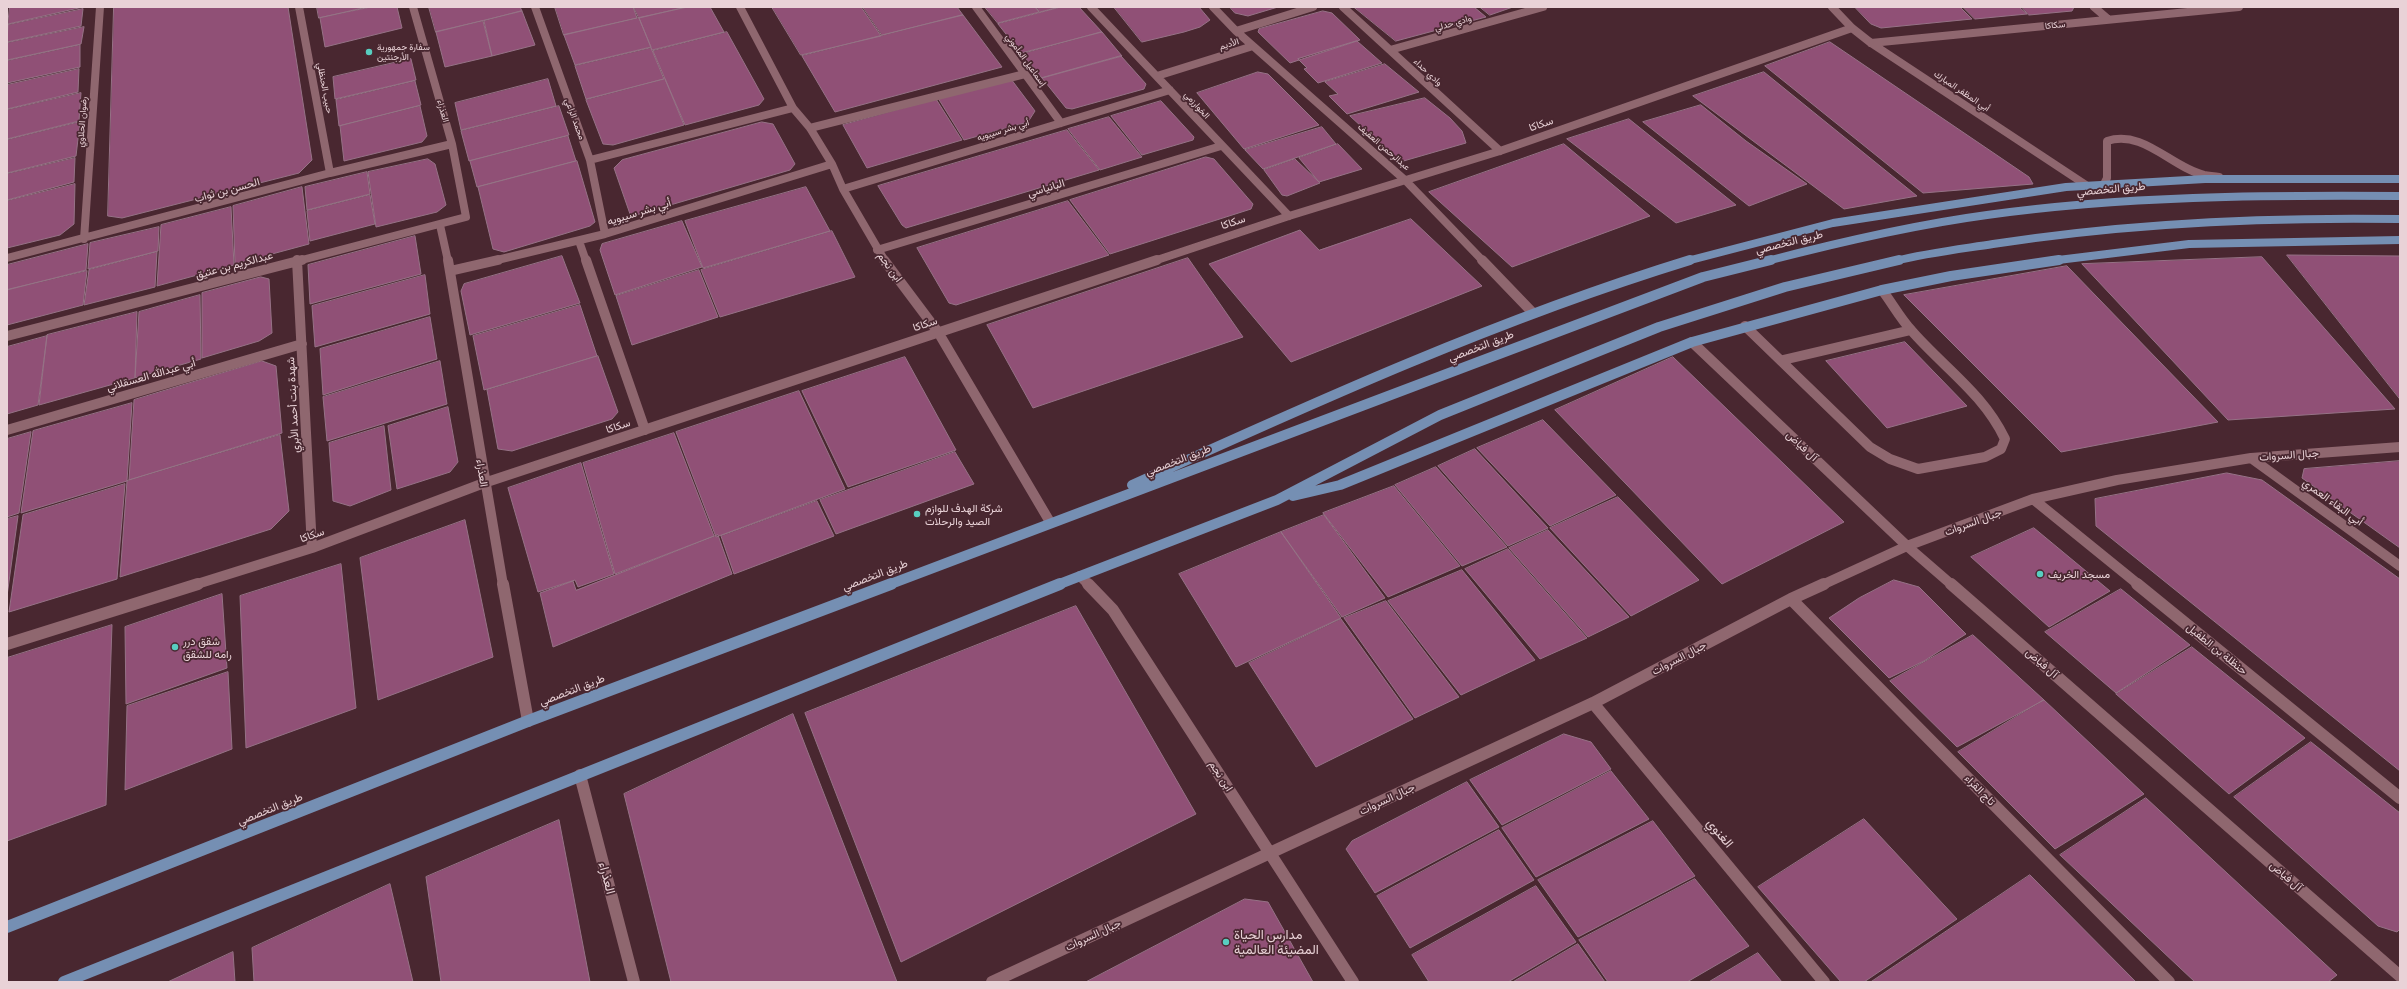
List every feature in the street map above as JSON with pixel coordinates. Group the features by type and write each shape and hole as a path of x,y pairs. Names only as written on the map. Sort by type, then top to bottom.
{"main road":[{"path":"1050,522 1349,386 1532,312 1688,259 1809,228 1965,202 2086,185 2295,177 2400,180"},
{"name":"طريق التخصصي","path":"7,928 528,721 1050,522 1603,314 1711,275 1867,236 1986,215 2126,200 2217,195 2400,196"},
{"path":"64,982 1080,576 1277,500 1440,415 1659,327 1785,287 1906,258 2090,231 2188,222 2326,218 2400,219"},
{"path":"1277,500 1340,485 1692,342 1745,326 1882,290 1951,276 2039,262 2189,244 2400,240"}],"street":[{"name":"رضوان الحلاوي","path":"84,239 100,7"},
{"name":"حبيب الحنظلي","path":"299,7 330,173"},
{"name":"العذراء","path":"413,7 452,144 466,217"},
{"name":"محمد الراعي","path":"535,7 590,160 605,234"},
{"name":"ابن نجم","path":"740,7 793,108 810,128 832,164 843,189 877,250 938,332 1050,522"},
{"name":"إسماعيل المأموني","path":"976,7 1061,123"},
{"name":"الخوارزمي","path":"1091,7 1135,50 1221,146 1289,216"},
{"name":"عبدالرحمن العفيف","path":"1213,7 1236,31 1406,181 1532,312"},
{"name":"الأديم","path":"1236,31 1313,7"},
{"name":"وادي حداء","path":"1343,7 1500,151"},
{"name":"وادي حدلي","path":"1390,50 1543,7"},
{"name":"أبي المظفر المبارك","path":"1832,7 1852,28 1872,43 2086,185"},
{"path":"2094,7 2108,20"},
{"name":"سكاكا","path":"1872,43 2239,7"},
{"name":"سكاكا","path":"7,644 312,548 484,483 1289,216 1500,151 1852,28"},
{"name":"الأديم","path":"1157,76 1253,46 1236,31"},
{"path":"810,128 1025,74"},
{"name":"أبي بشر سيبويه","path":"843,189 1170,90"},
{"path":"590,160 793,108"},
{"path":"2104,184 2107,178 2107,141 2117,138 2138,142 2203,175 2237,179"},
{"name":"الحسن بن ثواب","path":"7,258 84,239 330,173 452,144"},
{"name":"البانياسي","path":"877,250 1221,146"},
{"name":"أبي بشر سيبويه","path":"450,271 605,234 832,164"},
{"name":"عبدالكريم بن عتيق","path":"7,336 297,260 440,225 466,217"},
{"name":"العذراء","path":"440,225 450,271 484,483 528,721"},
{"path":"579,241 646,430"},
{"name":"شهدة بنت أحمد الأبري","path":"297,260 312,548"},
{"path":"1745,326 1783,360 1870,447 1890,459 1918,469 1985,457 2001,449 2005,439 1990,410 1953,369 1912,330 1882,290"},
{"path":"1783,360 1912,330"},
{"name":"آل فياض","path":"1692,342 1907,546 2400,977"},
{"name":"أبي عبدالله العسقلاني","path":"7,430 302,344"},
{"name":"جبال السروات","path":"992,982 1593,703 1791,599 1907,546 2033,499 2116,480 2251,458 2400,447"},
{"name":"أبي البقاء العمري","path":"2251,458 2400,566"},
{"name":"حنظلة بن الطفيل","path":"2033,499 2400,798"},
{"name":"ابن نجم","path":"1080,576 1113,610 1353,982"},
{"name":"تاج القراء","path":"1791,599 2168,982"},
{"name":"الغنوي","path":"1593,703 1824,982"},
{"name":"العذراء","path":"580,775 634,982"},
{"path":"2394,982 2400,977"}],"building":[{"path":"10,7 83,7 8,24"},
{"path":"114,7 288,7 312,160 299,173 122,218 108,216"},
{"path":"317,7 367,7 319,18"},
{"path":"371,7 397,7 402,28 325,47 320,18"},
{"path":"429,7 520,7 522,11 436,32"},
{"path":"555,7 633,7 637,18 564,35"},
{"path":"634,7 686,7 639,18"},
{"path":"688,7 710,7 724,32 652,50 639,18"},
{"path":"772,7 861,7 881,36 801,55"},
{"path":"863,7 957,7 963,15 882,35"},
{"path":"985,7 1035,7 1039,12 998,23"},
{"path":"1036,7 1059,7 1040,12"},
{"path":"1061,7 1079,7 1102,32 1021,53 998,24"},
{"path":"1114,7 1199,7 1210,20 1200,27 1142,42"},
{"path":"1230,7 1278,7 1248,16 1235,13"},
{"path":"1354,7 1474,7 1486,17 1396,41"},
{"path":"1480,7 1513,7 1490,15"},
{"path":"1855,7 1960,7 1972,19 1881,28 1871,24"},
{"path":"1963,7 2019,7 2027,14 1975,19"},
{"path":"2022,7 2074,7 2072,11 2029,15"},
{"path":"83,9 81,26 7,42 8,25"},
{"path":"522,11 535,45 492,56 484,21"},
{"path":"1323,11 1332,13 1360,40 1290,63 1258,32 1259,29"},
{"path":"963,15 1002,67 835,112 802,56"},
{"path":"639,18 651,47 575,65 564,35"},
{"path":"483,21 492,56 445,67 436,32"},
{"path":"84,27 81,44 7,60 7,43"},
{"path":"727,32 764,99 759,105 685,125 653,51"},
{"path":"1102,32 1122,56 1042,78 1022,54"},
{"path":"1357,41 1382,63 1318,83 1304,69 1307,68 1298,59"},
{"path":"1830,42 2029,177 2033,184 1923,193 1765,66"},
{"path":"80,45 80,67 7,83 7,61"},
{"path":"651,48 664,79 586,99 575,66"},
{"path":"1121,56 1146,84 1144,89 1072,109 1066,108 1042,78"},
{"path":"411,59 416,80 335,99 333,77"},
{"path":"1385,64 1419,92 1347,114 1329,96 1338,94 1325,82"},
{"path":"79,69 78,92 7,109 7,85"},
{"path":"1258,72 1268,74 1319,125 1244,149 1197,93"},
{"path":"1764,72 1917,196 1844,209 1693,96"},
{"path":"548,79 556,106 461,130 455,103"},
{"path":"665,79 684,125 613,145 603,144 586,100"},
{"path":"1011,79 1035,111 1028,122 964,140 938,98"},
{"path":"415,81 421,105 339,126 336,100"},
{"path":"81,93 79,121 7,139 7,110"},
{"path":"1425,98 1450,118 1462,131 1466,143 1400,162 1350,116"},
{"path":"936,99 962,140 867,168 843,125"},
{"path":"1161,101 1194,137 1193,140 1142,155 1111,116"},
{"path":"1701,105 1746,141 1807,184 1749,206 1643,122"},
{"path":"420,106 427,136 422,142 344,161 340,126"},
{"path":"559,106 569,135 469,161 461,131"},
{"path":"1109,117 1142,157 1100,170 1068,129"},
{"path":"1629,119 1736,205 1676,223 1567,139"},
{"path":"80,122 76,156 7,173 7,140"},
{"path":"762,122 773,124 795,164 790,170 636,215 630,214 614,168 622,160"},
{"path":"1322,127 1336,144 1263,169 1245,150"},
{"path":"1067,130 1099,170 906,228 902,225 878,186"},
{"path":"568,136 576,161 477,187 470,161"},
{"path":"1338,144 1362,169 1319,182 1299,158"},
{"path":"1564,144 1650,216 1512,267 1429,192"},
{"path":"1206,157 1214,159 1253,204 1251,209 1110,254 1070,200"},
{"path":"75,158 74,182 7,200 7,174"},
{"path":"428,159 435,164 446,205 437,212 376,227 368,172"},
{"path":"1295,159 1320,183 1287,196 1282,195 1264,170"},
{"path":"577,161 595,222 590,226 504,252 493,249 478,187"},
{"path":"367,172 370,194 307,210 305,187"},
{"path":"75,184 74,224 60,235 7,248 7,201"},
{"path":"302,187 309,244 235,264 233,206"},
{"path":"806,187 830,231 703,268 685,221"},
{"path":"370,195 375,224 310,241 307,211"},
{"path":"1068,201 1109,255 956,305 949,303 917,248"},
{"path":"231,207 234,265 157,286 161,225"},
{"path":"1411,219 1482,286 1291,362 1209,264 1300,230 1319,250"},
{"path":"682,221 702,267 615,295 600,250 602,244"},
{"path":"159,227 158,251 88,269 90,243"},
{"path":"832,231 855,277 720,317 701,270"},
{"path":"415,236 421,274 310,304 308,265"},
{"path":"88,244 86,270 7,290 7,265"},
{"path":"157,252 155,287 84,305 89,270"},
{"path":"2287,255 2400,256 2400,399"},
{"path":"562,256 580,303 470,335 461,291 464,284"},
{"path":"2262,257 2395,409 2228,420 2082,264"},
{"path":"1188,258 1243,337 1033,408 987,325"},
{"path":"2067,266 2218,422 2061,452 1904,295"},
{"path":"699,270 718,317 632,345 616,296"},
{"path":"87,271 83,305 7,325 7,290"},
{"path":"425,275 430,314 315,347 312,306"},
{"path":"261,277 269,279 272,333 259,341 202,358 202,293"},
{"path":"200,295 201,359 135,378 139,312"},
{"path":"580,305 597,356 484,390 473,336"},
{"path":"137,312 135,378 39,405 47,335"},
{"path":"430,317 437,359 323,395 320,349"},
{"path":"47,336 38,405 7,414 7,347"},
{"path":"1905,342 1967,406 1887,428 1826,361"},
{"path":"598,356 618,412 612,419 512,451 498,449 487,390"},
{"path":"905,357 956,450 848,487 802,391"},
{"path":"1673,357 1844,522 1722,584 1555,410"},
{"path":"262,361 276,366 282,433 129,480 134,400"},
{"path":"440,361 447,404 327,441 323,397"},
{"path":"799,391 845,489 716,537 676,432"},
{"path":"132,403 127,481 21,513 33,431"},
{"path":"448,407 458,462 450,472 397,489 388,426"},
{"path":"1543,420 1616,495 1550,526 1477,448"},
{"path":"384,426 391,490 350,506 333,501 329,443"},
{"path":"31,432 19,513 7,517 7,439"},
{"path":"674,433 714,536 615,574 583,463"},
{"path":"280,435 289,511 271,529 120,577 127,481"},
{"path":"1475,449 1548,528 1508,546 1438,466"},
{"path":"955,452 974,484 836,534 820,500"},
{"path":"2400,461 2400,548 2302,478 2304,469"},
{"path":"581,463 614,574 578,587 575,580 538,592 508,488"},
{"path":"1436,467 1507,547 1462,566 1395,485"},
{"path":"2227,473 2262,480 2400,579 2400,771 2096,526 2095,499"},
{"path":"125,484 117,579 9,612 23,515"},
{"path":"1394,486 1460,566 1388,597 1323,513"},
{"path":"1618,497 1699,580 1631,616 1550,528"},
{"path":"817,501 834,536 734,574 721,536"},
{"path":"1324,515 1385,598 1342,617 1281,532"},
{"path":"18,516 7,596 7,519"},
{"path":"465,520 493,657 378,700 360,558"},
{"name":"مسجد الخريف","path":"2034,528 2110,591 2049,627 1971,557"},
{"path":"1548,530 1629,617 1588,637 1509,548"},
{"path":"1281,532 1341,618 1236,667 1179,574"},
{"path":"718,535 732,574 553,647 540,593 573,581 576,590"},
{"path":"1508,549 1587,638 1540,659 1465,569"},
{"path":"341,564 356,708 246,748 240,596"},
{"path":"1462,570 1535,660 1461,695 1388,601"},
{"path":"1894,580 1919,587 1966,634 1924,661 1889,678 1829,618 1859,598"},
{"path":"2121,589 2190,645 2116,693 2045,632"},
{"name":"شقق درر رامه للشقق","path":"222,594 227,668 126,704 125,627"},
{"path":"1386,601 1459,697 1415,718 1344,618"},
{"path":"1076,606 1196,814 901,962 805,713"},
{"path":"1341,619 1413,719 1316,767 1249,663"},
{"path":"112,625 106,805 7,841 7,658"},
{"path":"1973,635 2044,700 1957,747 1890,681"},
{"path":"2192,647 2305,738 2229,794 2116,694"},
{"path":"228,672 232,749 125,790 127,706"},
{"path":"2044,700 2144,794 2055,849 1958,752"},
{"path":"793,714 897,982 671,982 624,794"},
{"path":"1564,734 1591,742 1611,769 1502,825 1470,780"},
{"path":"2311,742 2400,813 2400,929 2397,932 2378,926 2234,797"},
{"path":"1611,771 1649,819 1536,877 1502,828"},
{"path":"1467,782 1499,827 1375,893 1346,849 1352,841"},
{"path":"2146,798 2337,975 2328,982 2195,982 2060,855"},
{"path":"1864,819 1957,919 1864,982 1841,982 1758,887"},
{"path":"559,820 590,982 441,982 426,877"},
{"path":"1653,821 1695,876 1578,937 1538,880"},
{"path":"1499,830 1534,880 1410,948 1377,896"},
{"path":"2030,875 2136,982 1871,982"},
{"path":"1695,879 1749,946 1687,982 1608,982 1579,940"},
{"path":"390,884 413,982 254,982 252,948"},
{"path":"1536,886 1576,942 1508,982 1429,982 1412,955"},
{"name":"مدارس الحياة المضيئة العالمية","path":"1245,899 1268,902 1313,982 1086,982"},
{"path":"1578,944 1605,982 1513,982"},
{"path":"233,952 235,982 168,982"},
{"path":"1758,953 1782,982 1709,982"}],"place":[{"name":"سفارة جمهورية الأرجنتين","path":"369,52"},
{"name":"شركة الهدف للوازم الصيد والرحلات","path":"917,514"},
{"name":"مسجد الخريف","path":"2040,574"},
{"name":"شقق درر رامه للشقق","path":"175,647"},
{"name":"مدارس الحياة المضيئة العالمية","path":"1226,942"}]}
